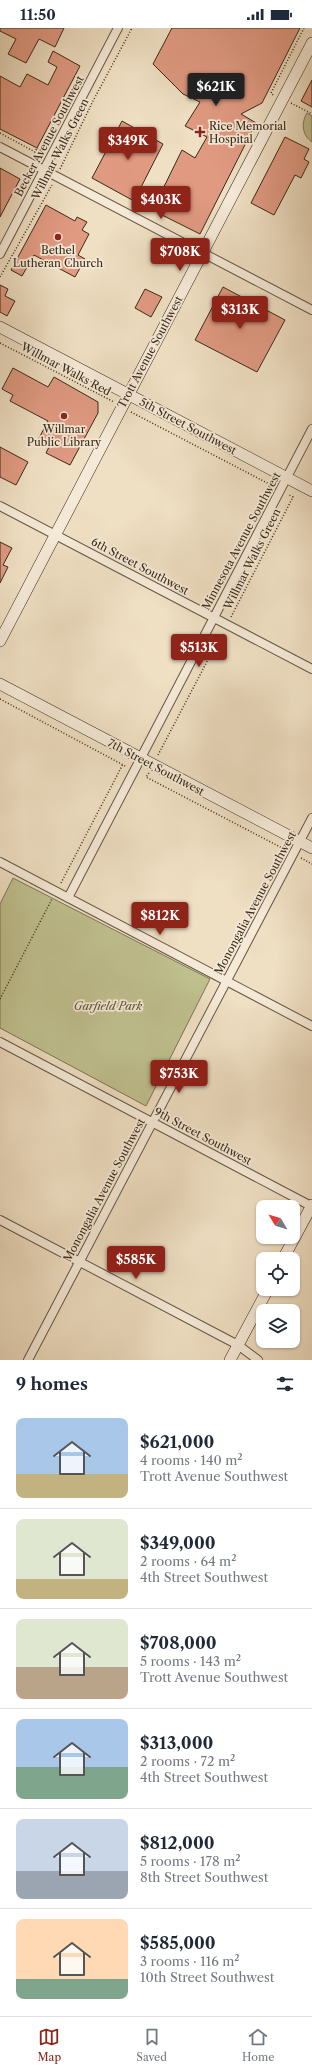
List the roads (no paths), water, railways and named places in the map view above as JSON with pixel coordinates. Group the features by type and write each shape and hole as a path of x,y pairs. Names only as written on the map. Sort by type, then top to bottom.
{"street":[{"name":"Becker Avenue Southwest","path":"0,254 117,28"},
{"name":"Trott Avenue Southwest","path":"0,641 312,43"},
{"path":"0,147 312,310"},
{"name":"5th Street Southwest","path":"0,327 312,491"},
{"name":"Minnesota Avenue Southwest","path":"68,898 312,429"},
{"name":"6th Street Southwest","path":"0,506 312,669"},
{"name":"7th Street Southwest","path":"0,684 312,848"},
{"name":"Monongalia Avenue Southwest","path":"28,1360 312,818"},
{"path":"0,862 312,1026"},
{"name":"9th Street Southwest","path":"0,1042 312,1205"},
{"path":"287,1252 312,1205"},
{"path":"0,1220 238,1345 258,1360"},
{"path":"230,1360 264,1296"}],"place":[{"name":"Rice Memorial Hospital","path":"200,132"},
{"name":"Bethel Lutheran Church","path":"58,237"},
{"name":"Willmar Public Library","path":"64,416"}],"park label":[{"name":"Garfield Park","path":"108,1006"}]}
